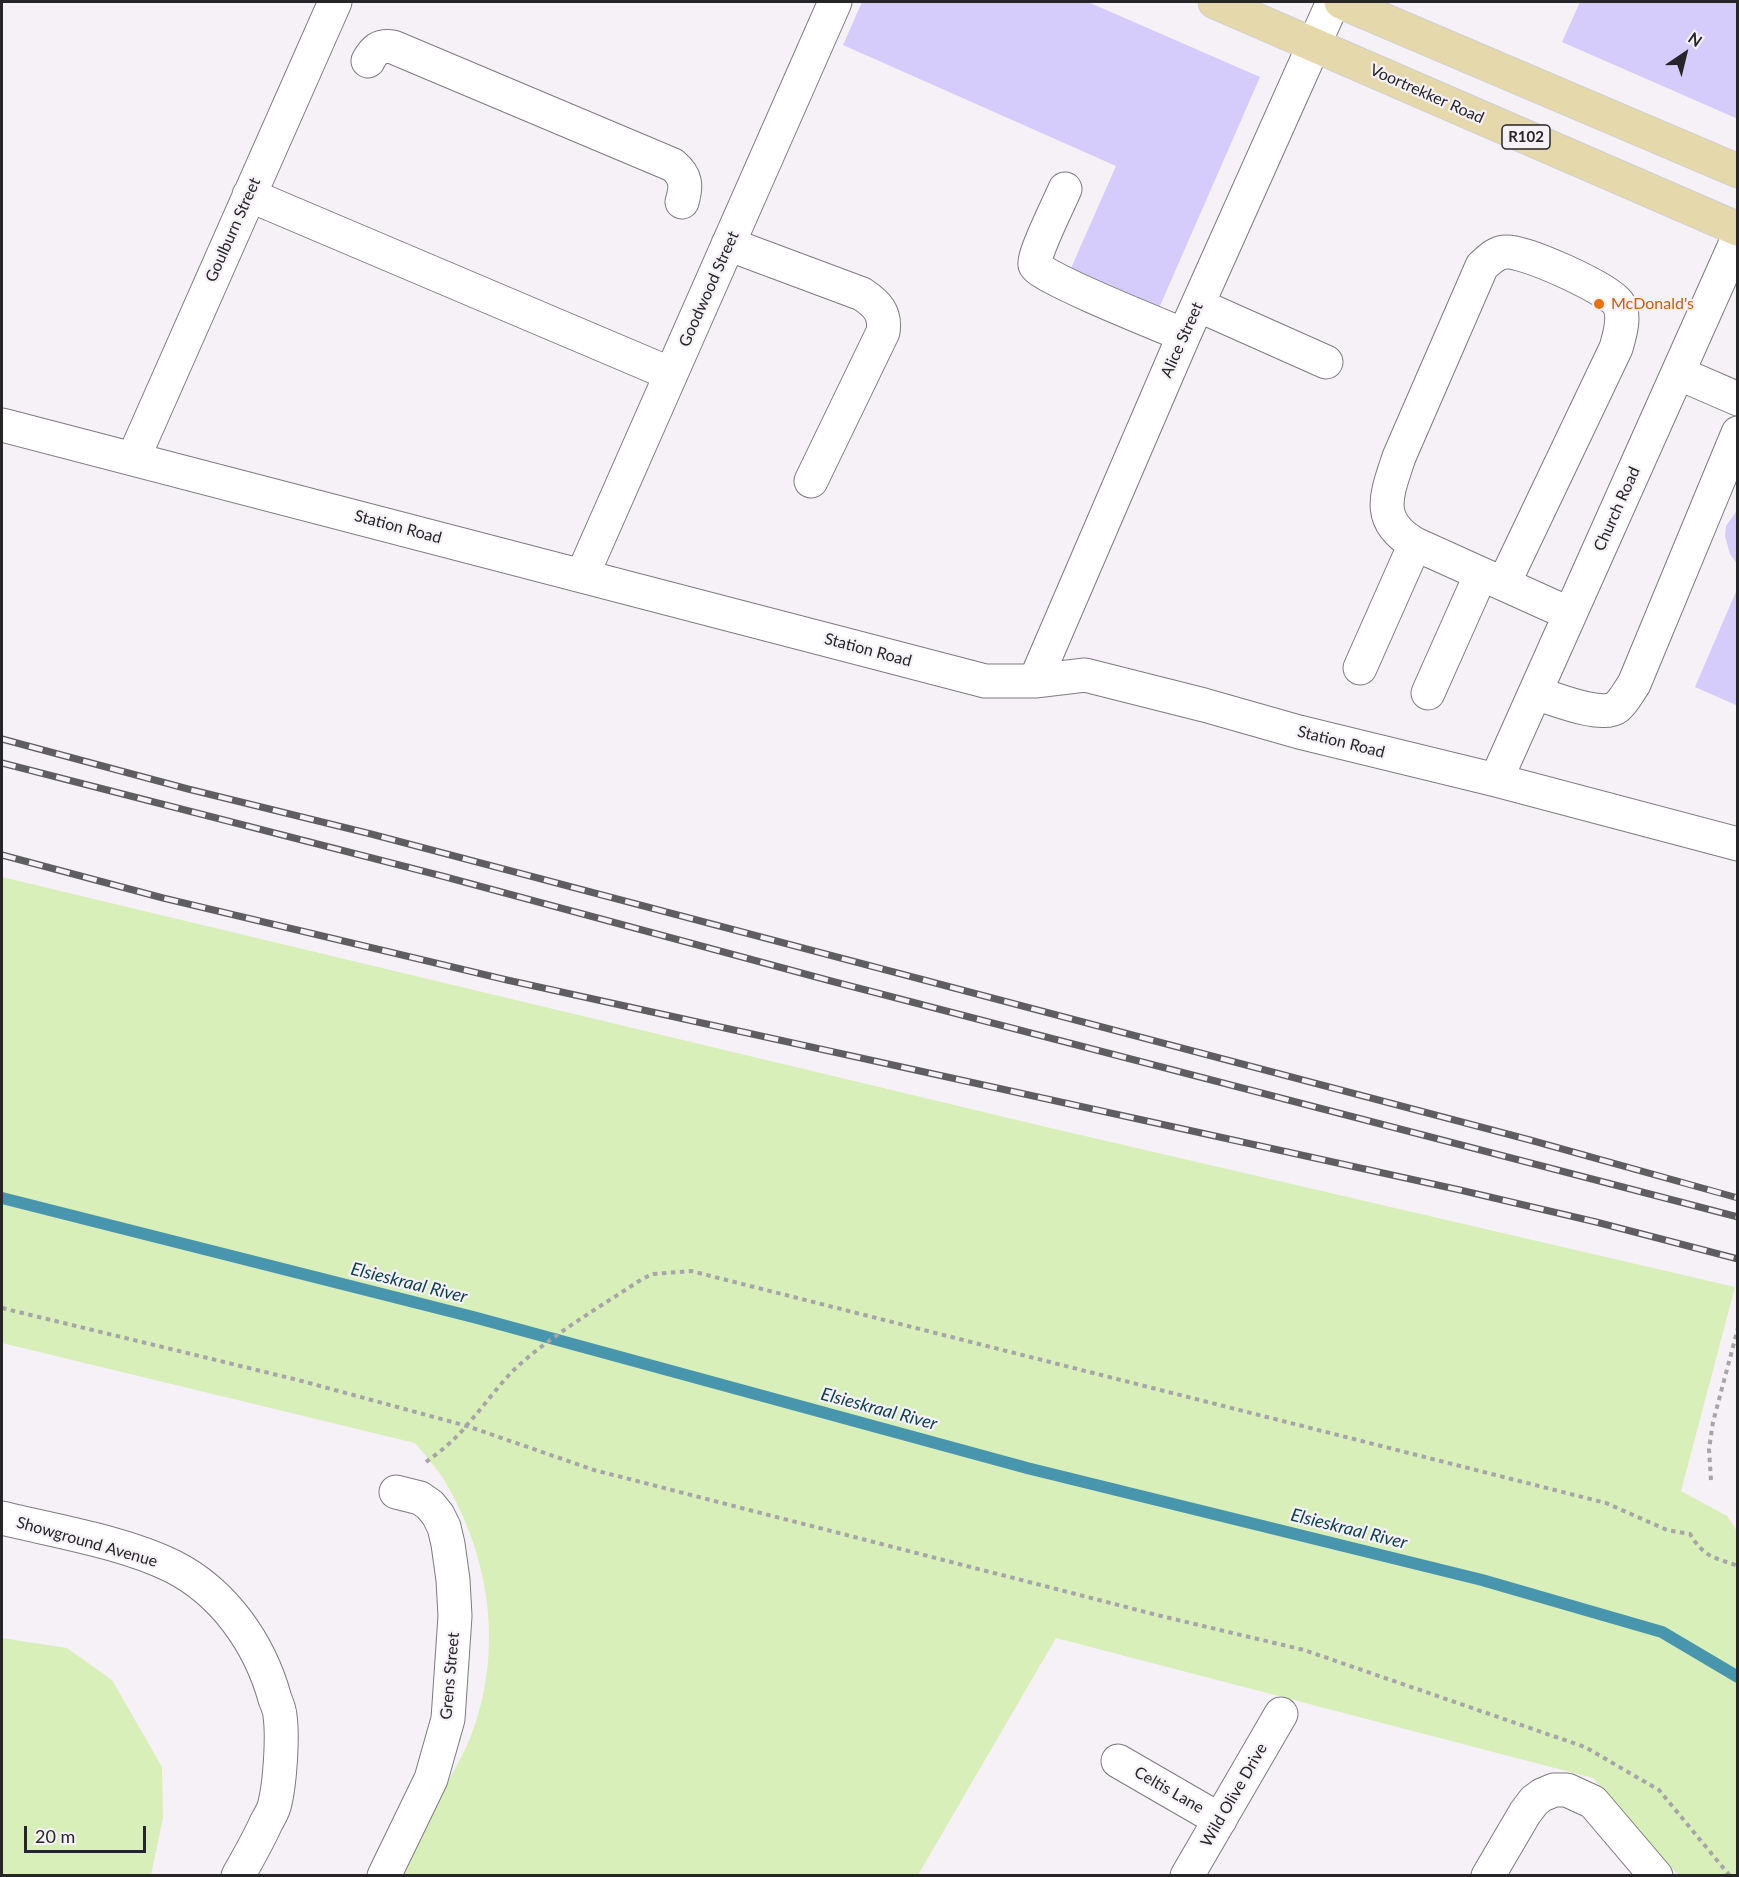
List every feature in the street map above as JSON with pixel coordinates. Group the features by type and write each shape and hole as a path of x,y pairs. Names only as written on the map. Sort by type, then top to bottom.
{"main road":[{"name":"Voortrekker Road","path":"1215,2 1737,229"},
{"path":"1341,2 1737,171"}],"street":[{"name":"Goulburn Street","path":"133,459 334,2"},
{"name":"Goodwood Street","path":"582,576 835,2"},
{"name":"Alice Street","path":"1035,681 1184,335 1333,2"},
{"path":"368,61 378,48 393,47 673,165 684,177 686,183 682,201"},
{"path":"1065,189 1040,246 1035,266 1063,283 1184,335"},
{"path":"249,195 671,374"},
{"name":"Church Road","path":"1496,780 1737,238"},
{"path":"728,244 861,294 873,302 885,322 883,332 811,481"},
{"path":"1428,693 1493,578 1605,374 1621,329 1622,314 1613,296 1566,272 1520,253 1505,252 1492,256 1482,266 1390,483 1387,511 1393,526 1402,536 1415,544 1493,578 1570,614"},
{"path":"1198,305 1326,362"},
{"path":"1678,373 1737,399"},
{"name":"Station Road","path":"2,425 985,681 1035,681 1085,675 1737,844"},
{"path":"1535,693 1596,711 1617,708 1634,684 1737,433"},
{"path":"1360,668 1415,544"},
{"name":"Grens Street","path":"384,1875 430,1779 448,1719 455,1616 453,1580 444,1527 430,1505 420,1498 396,1492"},
{"name":"Showground Avenue","path":"2,1518 101,1542 173,1566 194,1579 217,1599 234,1616 251,1640 270,1678 280,1716 280,1759 275,1804 255,1848 238,1875"},
{"name":"Wild Olive Drive","path":"1187,1875 1281,1714"},
{"name":"Celtis Lane","path":"1118,1761 1220,1820"},
{"path":"1488,1875 1534,1801 1542,1795 1567,1790 1593,1802 1656,1875"}],"path":[{"path":"396,1492 411,1473 441,1451 467,1426 516,1368 542,1347 642,1279 653,1274 691,1271 1606,1503 1667,1530 1690,1534 1698,1547 1708,1556 1737,1566"},
{"path":"2,1308 298,1380 467,1426 594,1470 1161,1616 1304,1650 1585,1747 1659,1790 1730,1875"},
{"path":"1711,1480 1709,1449 1713,1422 1737,1328"}],"green space":[{"path":"2,877 1042,1126 1735,1287 1681,1491 1727,1516 1737,1531 1737,1875 1678,1875 1593,1778 1056,1638 918,1875 401,1875 469,1741 480,1708 487,1674 489,1639 487,1605 472,1538 441,1475 415,1443 2,1343"},
{"path":"2,1638 67,1648 112,1680 162,1767 163,1818 151,1875 2,1875"}],"building":[{"path":"862,2 1088,2 1260,77 1156,315 1068,275 1116,166 843,45"},
{"path":"1580,2 1738,2 1738,119 1562,42"},
{"path":"1738,509 1738,565 1730,554 1725,536 1726,526"},
{"path":"1738,587 1738,706 1695,687"}],"waterway":[{"name":"Elsieskraal River","path":"2,1198 477,1318 1027,1468 1482,1580 1662,1632 1738,1677"}],"railway":[{"path":"2,739 1530,1140 1738,1198"},
{"path":"2,763 442,876 831,981 1738,1217"},
{"path":"2,855 163,898 507,980 1460,1190 1738,1259"}],"place":[{"name":"McDonald's","path":"1599,304"}]}
